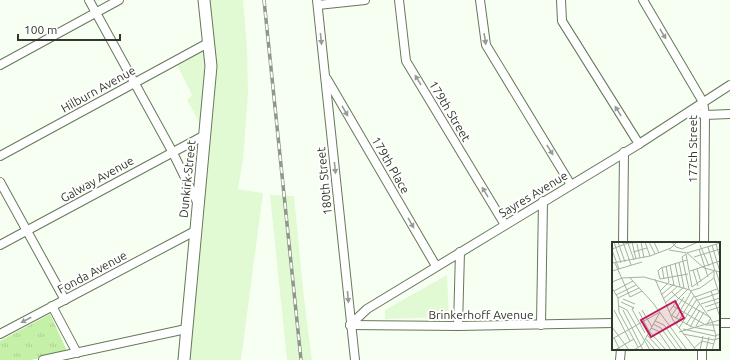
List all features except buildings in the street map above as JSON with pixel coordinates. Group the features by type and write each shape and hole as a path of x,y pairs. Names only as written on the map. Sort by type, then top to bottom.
{"main road":[{"name":"Dunkirk Street","path":"184,360 197,202 211,66 204,0"}],"street":[{"path":"88,0 172,151 197,202"},
{"path":"0,65 119,0"},
{"path":"317,3 365,0"},
{"name":"179th Street","path":"399,0 406,61 505,225"},
{"path":"480,0 486,45 571,185"},
{"path":"561,0 562,21 639,144"},
{"name":"177th Street","path":"643,0 703,102 705,115 704,242"},
{"name":"180th Street","path":"317,3 350,325 355,360"},
{"name":"Hilburn Avenue","path":"0,156 208,43"},
{"name":"179th Place","path":"325,77 436,266"},
{"name":"Sayres Avenue","path":"350,325 367,309 639,144 730,86"},
{"path":"691,111 705,115 730,114"},
{"name":"Galway Avenue","path":"0,245 172,151 205,135"},
{"path":"623,242 624,152"},
{"path":"183,172 200,181"},
{"path":"0,182 65,300"},
{"path":"541,325 543,202"},
{"name":"Fonda Avenue","path":"0,334 195,231"},
{"path":"458,326 460,252"},
{"path":"52,306 77,354"},
{"path":"720,323 730,324"},
{"name":"Brinkerhoff Avenue","path":"350,325 458,326 612,324"},
{"path":"43,360 77,354 186,328"},
{"path":"620,360 621,350"}],"shaded area":[{"path":"199,0 243,0 247,46 248,94 243,160 238,189 263,193 241,360 177,360 193,199 202,127 187,100 192,95 173,57 203,41"},
{"path":"270,195 294,196 312,360 287,360"},
{"path":"447,275 449,317 385,319 385,310"}],"green space":[{"path":"50,314 68,353 30,360 0,360 0,341"}],"railway":[{"path":"264,0 301,360"}]}
